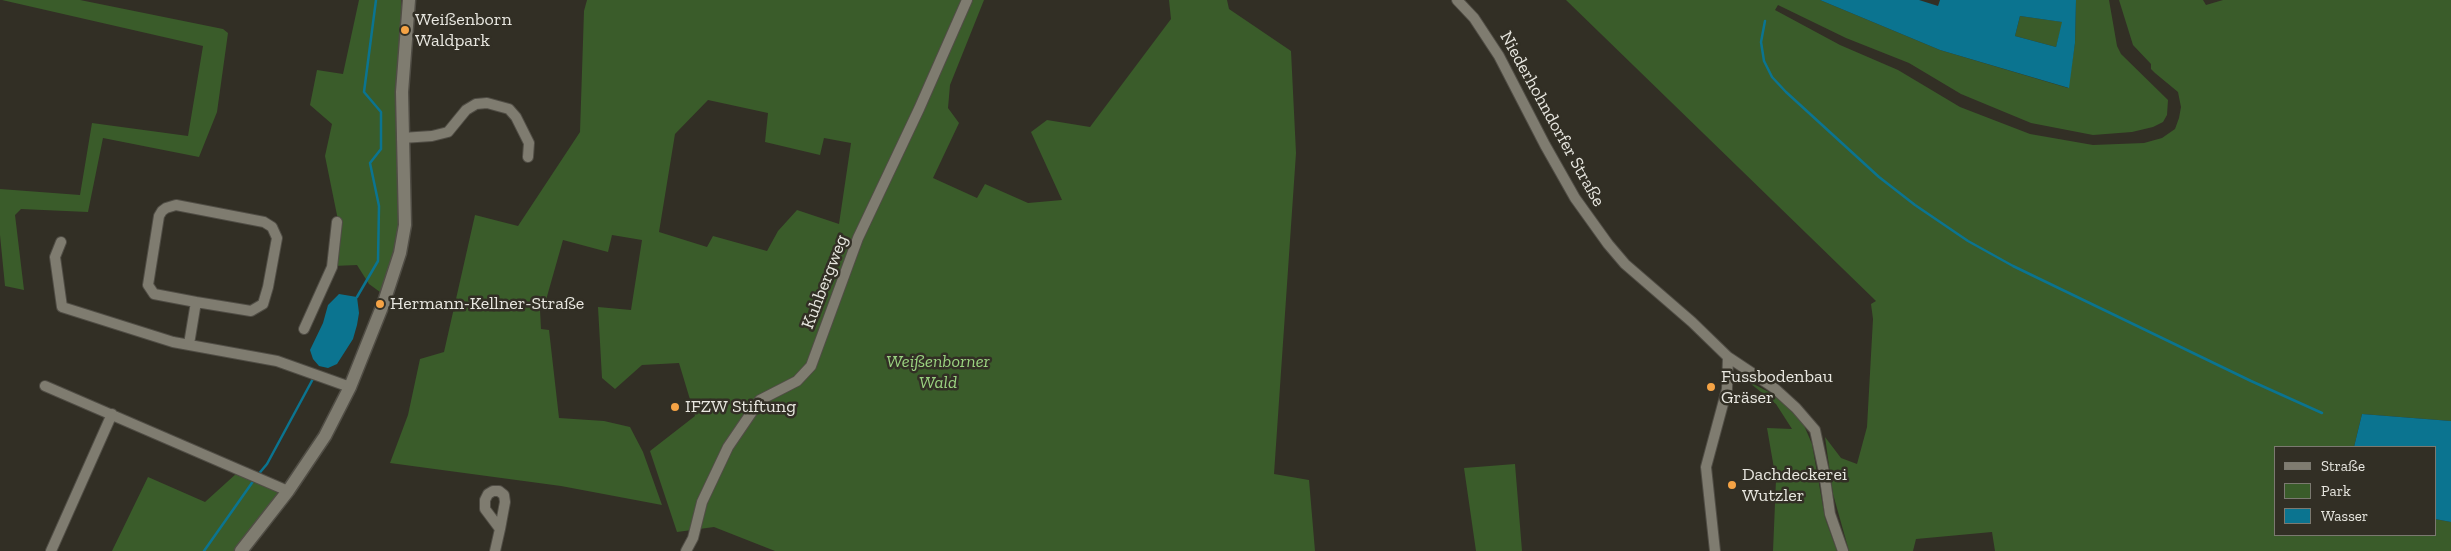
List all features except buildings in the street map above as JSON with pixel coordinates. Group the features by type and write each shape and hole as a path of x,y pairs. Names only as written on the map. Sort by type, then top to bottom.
{"main road":[{"path":"240,551 288,491 325,436 350,387 384,302 400,254 405,225 402,74 409,0"}],"street":[{"name":"Kuhbergweg","path":"686,551 693,538 702,502 728,447 760,400 797,381 811,366 858,238 919,109 967,0"},
{"name":"Niederhohndorfer Straße","path":"1457,0 1479,25 1499,56 1544,145 1575,198 1608,244 1625,264 1692,322 1728,357 1773,387 1796,408 1815,430 1830,514 1843,551"},
{"path":"402,138 432,136 448,132 466,110 476,104 487,103 509,109 516,117 529,143 528,157"},
{"path":"176,205 264,222 272,227 277,238 263,304 251,311 196,302 154,294 148,285 159,216 162,211 176,205"},
{"path":"304,329 332,267 337,222"},
{"path":"61,242 55,257 62,307 173,342 278,361 350,387"},
{"path":"189,344 196,302"},
{"path":"1715,551 1706,467 1727,389 1728,357"},
{"path":"45,386 288,491"},
{"path":"52,551 112,414"},
{"path":"495,551 500,529"}],"green space":[{"path":"2,0 80,0 223,29 228,33 217,112 199,157 103,138 88,212 21,209 15,215 24,290 5,286 0,235 0,189 80,195 92,123 188,136 203,46"},
{"path":"359,0 401,0 400,224 391,263 380,292 369,284 357,265 333,266 338,220 325,156 332,124 310,105 317,70 343,74"},
{"name":"Weißenborner Wald","path":"587,0 984,0 950,85 948,108 959,123 933,178 977,198 985,184 1028,203 1062,200 1031,132 1047,120 1090,127 1171,19 1169,0 1227,0 1229,9 1291,51 1296,153 1274,474 1309,480 1315,551 775,551 714,527 677,532 650,451 695,416 679,363 642,365 615,389 602,378 598,307 631,310 642,240 612,235 608,252 563,240 544,307 540,310 541,329 549,330 559,418 604,421 630,427 643,452 662,505 561,486 390,463 408,415 420,359 444,352 475,215 518,226 580,132 584,11","holes":["708,100 768,113 765,142 820,155 824,138 851,143 839,224 797,210 778,231 767,251 713,236 707,247 659,232 675,134"]},
{"path":"1566,0 1820,0 1940,50 2068,88 2075,43 2076,0 2109,0 2117,46 2121,54 2168,100 2167,115 2163,122 2153,127 2132,132 2093,135 2031,123 1961,94 1909,63 1846,38 1778,5 1775,10 1840,45 1898,70 1960,107 2030,134 2093,145 2144,143 2162,138 2175,129 2181,107 2178,92 2151,69 2151,64 2133,45 2119,0 2203,0 2206,5 2223,0 2451,0 2451,421 2362,414 2354,446 2274,446 2274,536 2436,536 2436,519 2451,522 2451,551 1995,551 1992,532 1916,539 1913,551 1849,551 1833,494 1825,437 1841,458 1857,464 1867,427 1873,319 1871,304 1876,301"},
{"path":"2020,16 2063,22 2056,47 2015,36"},
{"path":"1746,380 1780,398 1803,423 1812,444 1825,518 1837,551 1773,551 1776,480 1767,428 1792,429 1776,404"},
{"path":"1515,464 1522,551 1476,551 1464,468"},
{"path":"237,473 281,493 239,551 112,551 148,477 205,502"}],"water":[{"path":"1820,0 1919,0 1938,6 1940,0 2076,0 2075,43 2069,88 1940,50","holes":["2020,16 2062,22 2056,47 2015,36"]},
{"path":"339,294 357,297 359,313 353,339 337,364 328,368 319,366 313,359 310,350 323,323 328,305"},
{"path":"2362,414 2451,421 2451,522 2436,519 2436,446 2354,446"}],"waterway":[{"path":"357,297 378,261 379,206 370,163 381,149 381,112 364,92 376,0"},
{"path":"1765,21 1761,42 1764,61 1772,77 1879,177 1915,205 1968,241 2013,266 2251,381 2322,413"},
{"path":"257,476 267,464 314,377"},
{"path":"204,551 254,480"}],"place":[{"name":"Weißenborn Waldpark","path":"405,30"},
{"name":"Hermann-Kellner-Straße","path":"380,304"},
{"name":"Fussbodenbau Gräser","path":"1711,387"},
{"name":"IFZW Stiftung","path":"675,407"},
{"name":"Dachdeckerei Wutzler","path":"1732,485"}]}
